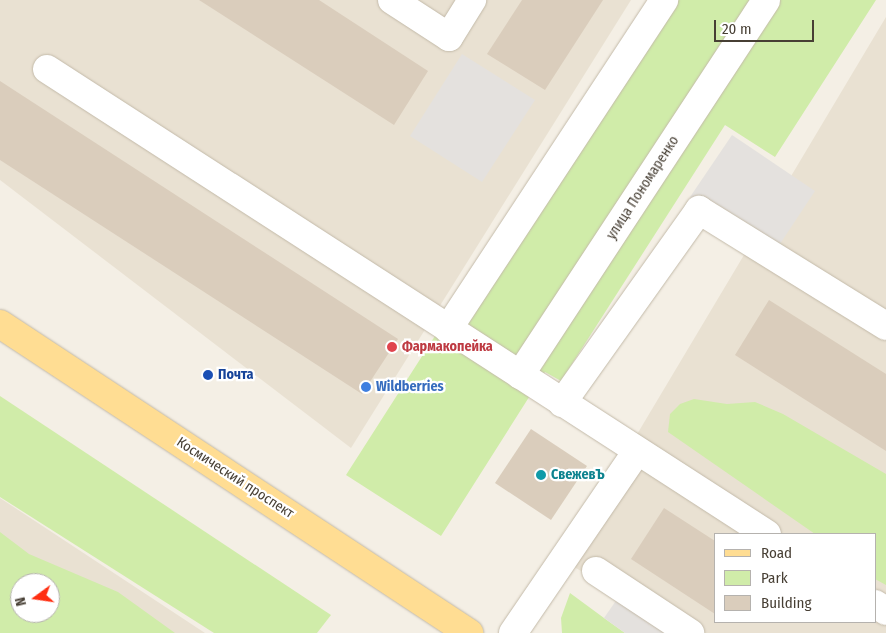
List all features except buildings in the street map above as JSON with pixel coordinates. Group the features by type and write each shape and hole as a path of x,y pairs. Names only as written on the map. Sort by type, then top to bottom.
{"main road":[{"name":"Космический проспект","path":"0,324 468,633"}],"street":[{"path":"392,0 449,36 472,0"},
{"path":"448,329 664,0"},
{"name":"улица Пономаренко","path":"520,375 766,0"},
{"path":"47,69 765,533"},
{"path":"562,403 699,210 886,326"},
{"path":"513,633 637,451"},
{"path":"596,571 690,633"}],"shaded area":[{"path":"0,0 631,0 351,448 0,180"},
{"path":"886,17 886,633 689,633 562,560"},
{"path":"462,54 535,100 482,182 410,136"},
{"path":"732,135 815,191 774,253 690,197"},
{"path":"0,498 205,633 0,633"},
{"path":"622,592 681,633 625,633 604,618"}],"green space":[{"path":"650,0 876,0 775,157 725,125 561,381 545,372 441,536 346,475"},
{"path":"0,396 331,615 317,633 214,633 0,497"},
{"path":"694,399 727,404 755,402 783,414 886,474 886,585 876,580 876,533 814,533 668,432 670,414 680,404"},
{"path":"0,532 29,554 118,592 175,633 0,633"},
{"path":"570,593 625,633 562,633 561,618"}],"place":[{"name":"Фармакопейка","path":"392,347"},
{"name":"Почта","path":"208,375"},
{"name":"Wildberries","path":"366,387"},
{"name":"СвежевЪ","path":"541,475"}]}
